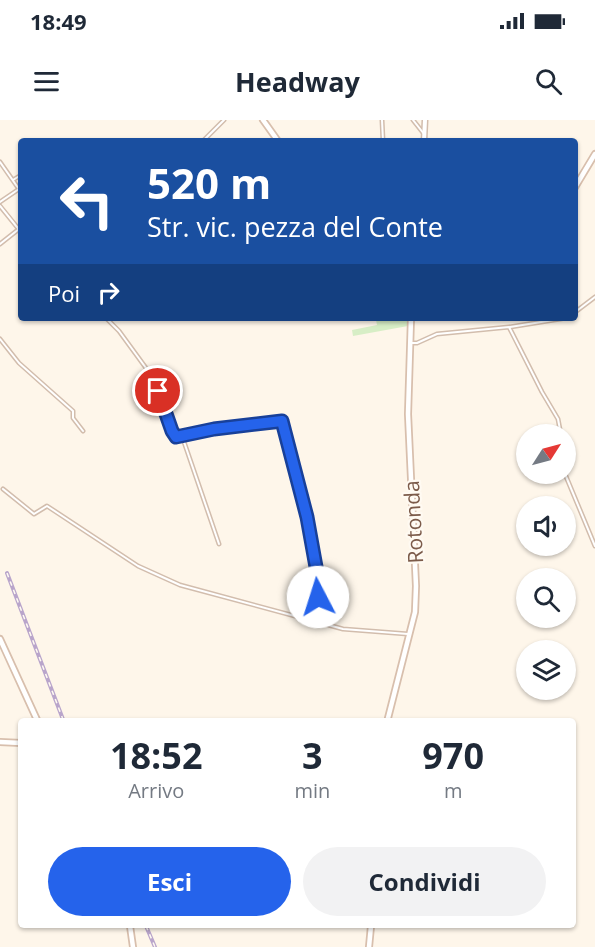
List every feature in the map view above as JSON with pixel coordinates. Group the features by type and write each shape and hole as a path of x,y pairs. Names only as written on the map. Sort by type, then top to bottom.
{"main road":[{"path":"263,120 276,138"},
{"path":"578,182 595,154"},
{"name":"Rotonda","path":"388,718 415,612 416,586 408,414 411,321"},
{"path":"0,639 36,718"},
{"path":"0,742 18,743"},
{"path":"130,928 133,947"},
{"path":"369,947 371,928"}],"street":[{"path":"206,138 224,120"},
{"path":"382,120 383,138"},
{"path":"413,120 424,134"},
{"path":"424,138 425,120"},
{"path":"0,162 18,187"},
{"path":"13,180 18,177"},
{"path":"0,202 18,191"},
{"path":"0,206 18,228"},
{"path":"0,244 18,232"},
{"path":"578,310 595,297"},
{"path":"108,321 154,379 173,435 176,437 214,429 282,421 307,517 320,589 315,621"},
{"path":"410,343 417,343 437,334 473,332 547,321"},
{"path":"509,327 559,424"},
{"path":"0,339 19,363 73,411 73,418 83,431"},
{"path":"182,436 219,544"},
{"path":"569,484 595,546"},
{"path":"3,489 34,514 47,506 138,566 180,585 353,631 409,635"}],"green space":[{"path":"376,321 409,321 408,326 353,336 352,330 377,325"}],"railway":[{"path":"7,573 62,718"},
{"path":"147,928 155,947"}],"route":[{"path":"158,391 173,435 176,437 214,429 282,421 307,517 320,589 318,597"}]}
